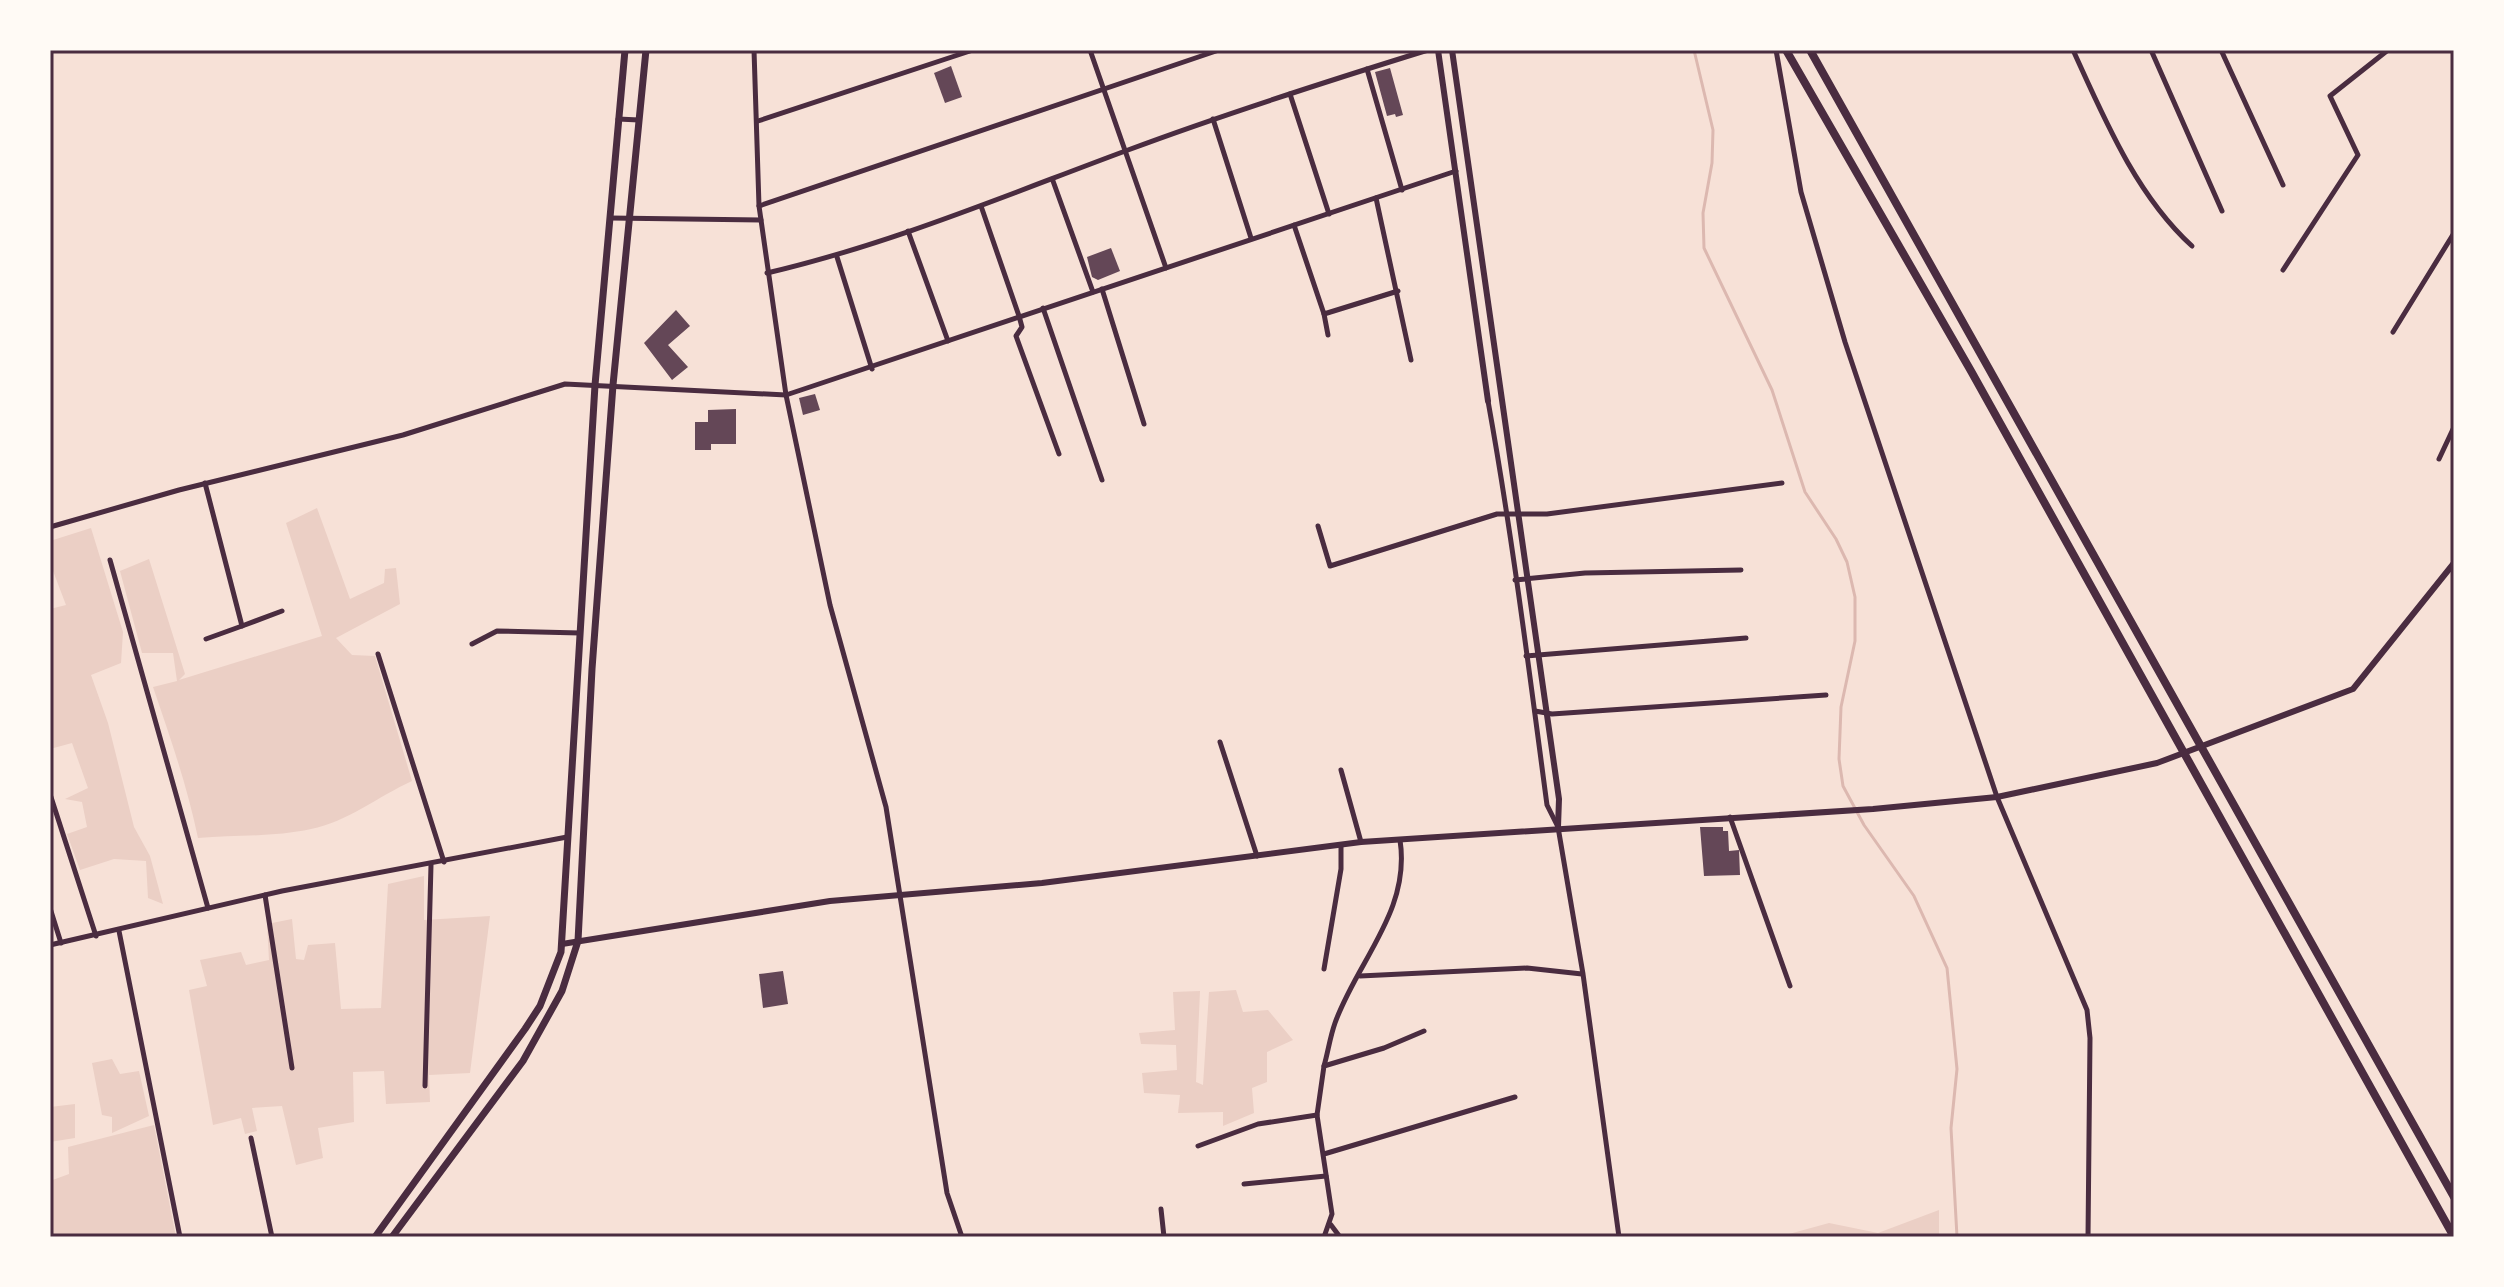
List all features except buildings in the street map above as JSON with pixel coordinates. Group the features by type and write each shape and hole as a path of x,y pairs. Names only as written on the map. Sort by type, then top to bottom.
{"highway":[{"path":"1786,50 2454,1237"},
{"path":"1810,50 2454,1197"}],"main road":[{"path":"375,1237 540,1006 562,944 595,385 625,50"},
{"path":"392,1237 523,1061 562,991 578,941 592,669 613,385 646,50"}],"street":[{"path":"754,50 759,206 786,395 830,605 886,807 947,1193 962,1237"},
{"path":"758,121 973,50"},
{"path":"1090,50 1166,268"},
{"path":"759,206 1219,50"},
{"path":"767,273 837,257 1053,181 1213,119 1428,50"},
{"path":"1438,50 1488,401 1508,513 1547,805 1558,827"},
{"path":"1452,50 1559,799 1558,827 1583,974 1619,1237"},
{"path":"1776,50 1805,207 1845,342 1997,797 2087,1010 2090,1038 2088,1237"},
{"path":"2073,50 2110,132 2171,227 2192,246"},
{"path":"2151,50 2222,211"},
{"path":"2221,50 2283,185"},
{"path":"2283,270 2358,155 2330,96 2388,50"},
{"path":"1367,69 1402,190"},
{"path":"1290,94 1329,214"},
{"path":"618,119 640,120"},
{"path":"1213,119 1251,238"},
{"path":"50,527 205,483 403,435 565,384 786,395 872,369 1019,316 1456,171"},
{"path":"1053,181 1093,292"},
{"path":"1376,198 1411,360"},
{"path":"981,206 1022,327 1016,336 1059,454"},
{"path":"609,218 761,220"},
{"path":"1294,225 1328,335"},
{"path":"908,231 948,341"},
{"path":"2393,332 2454,233"},
{"path":"837,257 872,369"},
{"path":"1102,289 1144,424"},
{"path":"1324,314 1398,291"},
{"path":"1043,308 1102,480"},
{"path":"2439,459 2454,427"},
{"path":"205,483 242,626"},
{"path":"1318,526 1330,566 1508,513 1519,515 1782,483"},
{"path":"110,560 208,908"},
{"path":"562,944 800,905 1042,883 1361,842 1873,809 1997,797 2157,763 2353,689 2454,563"},
{"path":"1515,580 1528,577 1741,570"},
{"path":"206,639 282,611"},
{"path":"472,644 497,631 581,633"},
{"path":"1526,656 1746,638"},
{"path":"378,654 444,862"},
{"path":"1535,711 1552,714 1826,695"},
{"path":"1220,742 1257,856"},
{"path":"1341,770 1361,842"},
{"path":"50,794 96,936"},
{"path":"1730,816 1790,986"},
{"path":"50,945 265,895 567,837"},
{"path":"1340,1237 1331,1225 1317,1115 1324,1066 1335,1022 1360,976 1396,896 1404,868 1400,840"},
{"path":"1324,969 1341,869 1341,845"},
{"path":"425,1086 431,865"},
{"path":"265,895 292,1068"},
{"path":"50,908 61,943"},
{"path":"119,931 180,1237"},
{"path":"1360,976 1527,968 1583,974"},
{"path":"1324,1066 1384,1048 1424,1031"},
{"path":"1324,1154 1515,1097"},
{"path":"1198,1146 1258,1124 1317,1115"},
{"path":"251,1138 272,1237"},
{"path":"1244,1184 1326,1176"},
{"path":"1161,1209 1164,1237"},
{"path":"1324,1237 1331,1225"}],"shaded area":[{"path":"317,508 350,599 384,583 385,569 396,568 400,604 336,638 352,655 375,656 412,781 324,826 283,833 198,838 153,687 177,681 173,653 142,653 120,571 149,559 185,674 179,680 322,636 286,523"},
{"path":"91,528 123,632 121,663 91,675 108,723 134,827 150,856 163,904 148,898 146,861 114,859 80,870 67,834 87,827 82,802 65,799 88,788 72,743 50,749 50,609 66,605 50,563 50,541"},
{"path":"424,876 424,920 490,916 470,1073 429,1075 430,1102 386,1104 384,1071 353,1072 354,1122 318,1128 323,1158 296,1165 282,1106 252,1108 257,1131 245,1134 241,1118 213,1125 189,990 207,986 200,960 241,952 246,965 269,960 267,924 292,919 296,959 304,960 308,945 335,943 341,1009 381,1008 388,884"},
{"path":"1236,990 1243,1012 1268,1010 1293,1040 1267,1052 1267,1082 1252,1088 1254,1113 1223,1126 1223,1112 1178,1113 1180,1095 1144,1093 1142,1073 1177,1070 1176,1045 1141,1044 1139,1033 1175,1030 1173,992 1200,991 1196,1082 1203,1085 1209,992"},
{"path":"112,1059 120,1074 139,1071 149,1116 112,1133 112,1117 102,1115 92,1063"},
{"path":"75,1104 75,1138 50,1142 50,1107"},
{"path":"154,1125 176,1237 50,1237 50,1181 69,1174 68,1147"},
{"path":"1939,1210 1939,1237 1778,1237 1829,1223 1878,1233"}],"waterway":[{"path":"1694,50 1713,130 1712,163 1703,213 1704,248 1772,390 1805,492 1836,539 1847,562 1855,597 1855,641 1841,707 1839,759 1843,786 1864,825 1914,896 1947,968 1957,1069 1951,1128 1957,1237"}]}
